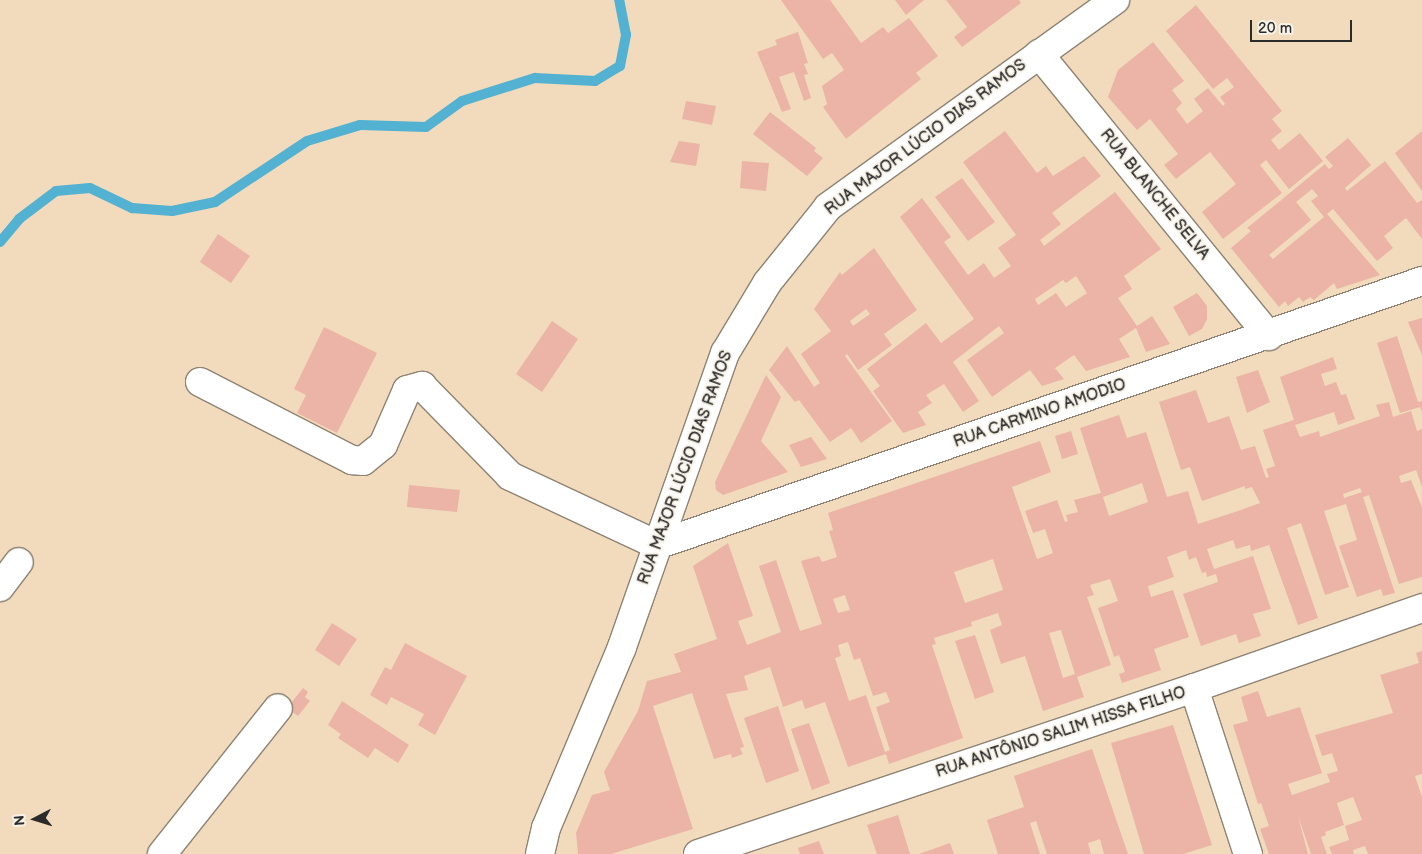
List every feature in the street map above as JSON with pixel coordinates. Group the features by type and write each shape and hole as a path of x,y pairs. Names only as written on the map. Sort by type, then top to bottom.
{"street":[{"name":"RUA MAJOR LÚCIO DIAS RAMOS","path":"540,854 546,828 622,647 725,353 767,283 828,208 1115,0"},
{"name":"RUA BLANCHE SELVA","path":"1039,54 1268,336"},
{"name":"RUA CARMINO AMODIO","path":"657,545 1268,336 1422,281"},
{"path":"200,382 352,460 363,460 382,445 407,390 422,386 510,476 657,545"},
{"path":"0,587 19,562"},
{"name":"RUA ANTÔNIO SALIM HISSA FILHO","path":"698,854 1194,688 1422,608"},
{"path":"1194,688 1248,854"},
{"path":"162,854 278,708"}],"building":[{"path":"781,0 830,0 861,43 883,27 888,33 909,18 938,56 916,73 921,79 846,139 823,107 827,104 822,86 844,70 832,53 823,59"},
{"path":"895,0 924,0 906,15"},
{"path":"946,0 1019,0 1021,3 962,47 954,37 967,27"},
{"path":"1196,5 1282,111 1272,119 1282,131 1271,140 1279,150 1300,133 1323,161 1289,189 1266,160 1260,165 1282,193 1223,239 1202,212 1236,184 1210,152 1176,179 1164,165 1178,154 1150,119 1137,130 1108,97 1118,70 1153,42 1184,81 1172,90 1182,103 1176,109 1187,124 1203,111 1194,99 1208,88 1223,106 1225,104 1220,97 1234,87 1227,78 1213,89 1166,31"},
{"path":"798,32 808,63 804,64 808,74 804,75 811,98 804,101 794,72 779,77 791,109 782,112 757,52 777,45 775,40"},
{"path":"686,101 716,106 712,125 682,119"},
{"path":"770,112 816,148 814,151 823,158 807,176 753,134"},
{"path":"1005,131 1037,173 1046,166 1053,176 1084,156 1101,176 1052,213 1061,224 1040,240 1044,246 1115,192 1161,249 1124,276 1132,289 1118,298 1137,326 1152,316 1170,344 1146,352 1136,328 1119,339 1130,357 1086,371 1074,355 1055,368 1064,379 1042,386 1030,370 992,397 967,360 1004,333 999,326 953,362 979,401 963,412 944,384 926,395 932,403 918,412 926,425 903,433 873,391 880,386 867,369 926,323 941,343 974,319 900,217 922,198 951,237 944,242 968,275 984,263 994,278 1011,266 998,248 1016,235 963,162","holes":["1076,276 1087,293 1066,307 1056,293 1038,305 1035,299 1063,280 1066,283"]},
{"path":"1422,131 1422,191 1395,153"},
{"path":"1348,138 1371,165 1345,188 1347,191 1385,161 1417,203 1422,200 1422,239 1406,218 1384,236 1393,248 1377,261 1333,209 1327,214 1380,275 1337,289 1334,283 1314,300 1310,297 1303,302 1299,297 1288,306 1285,301 1279,307 1231,248 1251,231 1247,228 1325,164 1329,169 1333,166 1325,157","holes":["1312,189 1318,196 1311,201 1324,217 1273,259 1269,255 1311,220 1296,202"]},
{"path":"679,141 700,144 696,166 670,162"},
{"path":"742,161 769,163 766,191 740,188"},
{"path":"962,178 995,222 968,241 935,197"},
{"path":"218,234 250,256 231,283 200,262"},
{"path":"874,248 917,310 884,334 892,345 858,370 847,354 845,356 892,421 861,443 851,428 830,442 799,400 795,402 769,370 787,346 814,387 820,383 801,354 831,331 814,309 840,272 842,275","holes":["866,309 870,314 853,326 850,321"]},
{"path":"1197,293 1207,306 1207,319 1202,329 1189,336 1173,307"},
{"path":"1422,318 1422,355 1408,322"},
{"path":"552,321 578,339 542,392 516,374"},
{"path":"324,327 377,353 337,433 297,413 306,395 294,389"},
{"path":"1397,336 1418,402 1422,401 1422,412 1420,407 1400,413 1377,343"},
{"path":"1333,357 1337,369 1321,374 1325,386 1336,382 1341,395 1346,394 1355,419 1338,425 1334,412 1295,425 1300,437 1319,431 1320,437 1380,416 1376,405 1389,402 1393,417 1411,411 1417,431 1422,429 1422,487 1416,470 1399,476 1401,483 1411,480 1422,507 1422,577 1399,584 1369,495 1363,497 1395,593 1383,596 1381,589 1357,597 1339,546 1357,540 1346,504 1324,511 1349,587 1325,595 1301,523 1287,528 1318,618 1298,625 1269,545 1251,551 1250,545 1236,549 1233,540 1207,549 1214,569 1253,556 1271,609 1253,614 1261,636 1239,643 1236,634 1201,646 1183,594 1218,582 1216,574 1207,577 1206,572 1202,573 1196,557 1189,560 1186,550 1167,557 1174,577 1148,586 1151,597 1173,590 1189,637 1154,649 1161,670 1122,683 1119,674 1125,672 1119,655 1114,657 1098,608 1118,601 1110,579 1090,585 1094,595 1087,597 1111,665 1077,677 1084,697 1043,711 1025,656 1001,664 990,630 1002,625 998,613 971,622 972,626 934,638 936,644 932,645 963,738 889,764 886,754 848,767 825,702 805,709 802,700 783,707 770,667 744,676 748,690 726,694 744,747 740,748 743,754 732,758 731,754 714,759 692,693 653,706 693,829 611,854 578,854 576,833 592,795 610,790 604,772 638,711 647,681 681,672 674,654 717,639 693,566 728,543 753,616 738,621 747,645 781,632 759,566 776,560 800,631 822,624 801,561 819,556 822,562 837,557 829,531 833,530 828,513 1040,441 1051,472 1012,487 1037,559 1053,553 1045,529 1033,533 1025,511 1057,500 1065,522 1068,521 1066,515 1078,512 1074,500 1101,493 1080,428 1119,415 1127,438 1146,432 1167,497 1188,491 1198,524 1260,503 1252,487 1245,489 1245,486 1202,501 1190,467 1181,470 1159,402 1196,390 1208,423 1229,416 1241,450 1255,446 1266,478 1269,477 1266,469 1275,466 1263,430 1294,420 1280,377","holes":["1142,483 1148,502 1109,516 1103,497","1360,488 1362,492 1344,498 1343,494","993,559 1003,590 965,603 954,572","845,595 850,610 838,613 833,599","1061,630 1075,674 1063,678 1049,633","848,642 854,660 860,658 873,696 886,692 890,702 876,707 890,750 885,752 866,695 849,701 835,658 841,656 838,645"]},
{"path":"1258,370 1270,402 1247,413 1236,377"},
{"path":"766,375 781,397 761,441 788,472 723,495 716,490 715,482"},
{"path":"1071,431 1078,454 1062,459 1055,436"},
{"path":"811,437 827,459 801,467 789,445"},
{"path":"409,485 460,490 457,512 407,507"},
{"path":"332,623 357,639 339,666 315,650"},
{"path":"975,635 994,692 975,699 955,641"},
{"path":"405,643 467,676 435,735 418,725 424,714 391,697 387,705 370,695 385,667 391,670"},
{"path":"1422,651 1422,774 1415,776 1422,797 1422,854 1368,854 1365,846 1353,850 1354,854 1332,854 1329,847 1349,840 1345,826 1362,820 1353,797 1337,803 1344,825 1325,832 1326,835 1321,837 1327,854 1311,854 1298,816 1308,854 1269,854 1260,829 1269,826 1261,803 1258,804 1233,725 1248,721 1241,697 1258,691 1267,717 1300,707 1322,773 1288,784 1292,795 1330,782 1327,774 1338,771 1332,753 1322,756 1315,735 1393,713 1380,675 1419,663 1416,653"},
{"path":"303,688 308,692 305,697 310,701 298,716 287,708"},
{"path":"342,701 409,745 398,763 375,748 368,758 338,738 341,734 328,725"},
{"path":"778,706 799,771 766,783 744,718"},
{"path":"809,723 830,783 812,790 791,729"},
{"path":"1173,725 1212,845 1183,854 1144,854 1111,743"},
{"path":"1092,749 1128,854 1104,854 1100,839 1088,843 1091,854 1047,854 1036,821 1030,823 1040,854 998,854 987,820 1024,807 1014,776"},
{"path":"898,815 910,854 877,854 867,825"},
{"path":"819,841 824,854 800,854 798,848"},
{"path":"950,843 954,854 919,854"}],"waterway":[{"path":"0,242 19,219 56,191 90,188 132,208 172,211 215,202 307,141 360,125 426,127 462,101 535,78 595,81 620,66 626,35 619,0"}]}
